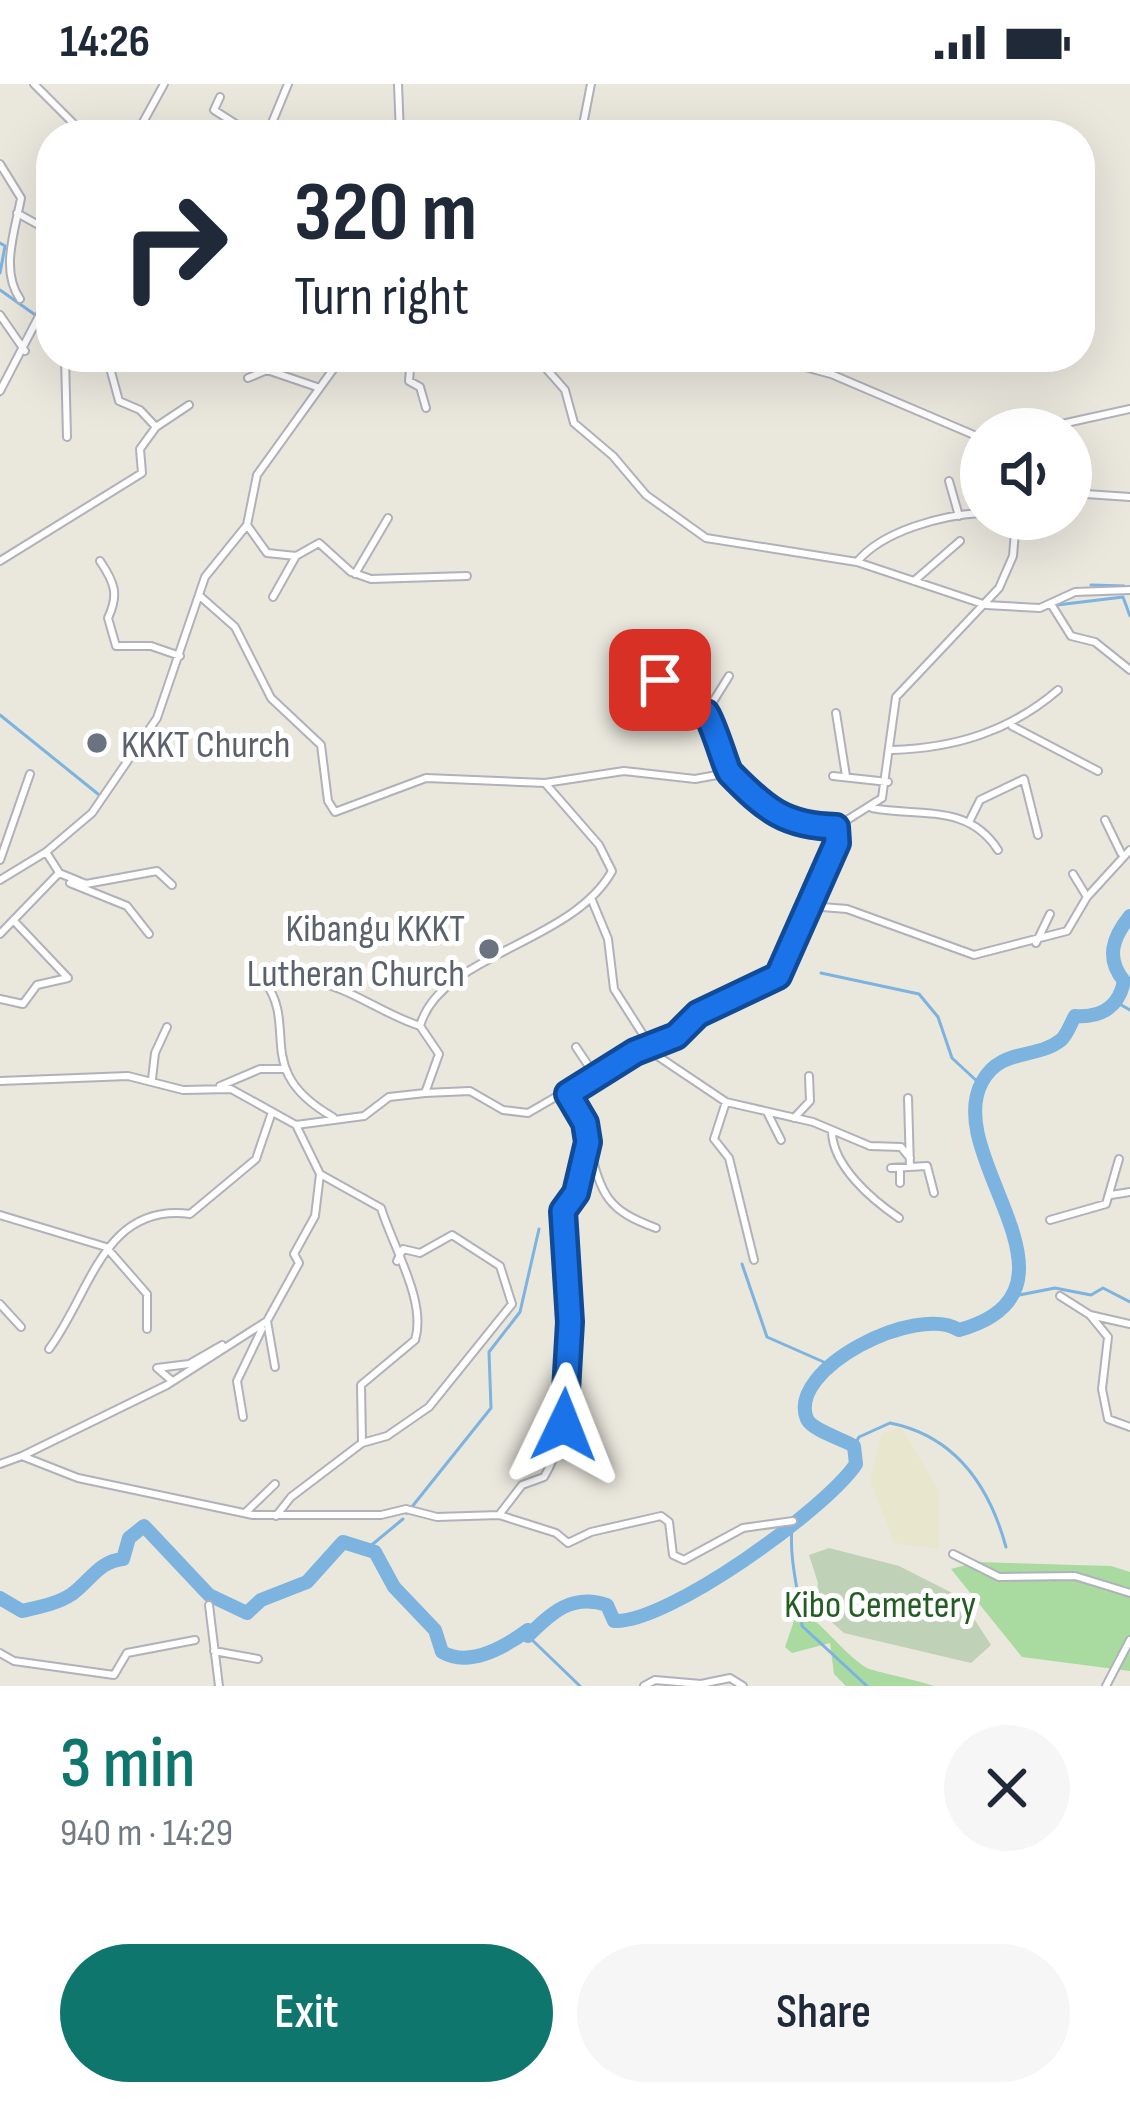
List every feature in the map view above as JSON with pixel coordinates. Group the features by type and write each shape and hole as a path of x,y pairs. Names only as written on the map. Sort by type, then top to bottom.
{"street":[{"path":"144,120 164,84"},
{"path":"273,120 288,84"},
{"path":"398,84 399,120"},
{"path":"584,120 591,84"},
{"path":"31,85 69,120"},
{"path":"220,97 214,110 230,120"},
{"path":"0,164 21,198 7,254 8,285 20,299"},
{"path":"17,213 36,224"},
{"path":"0,315 25,351"},
{"path":"0,391 36,327"},
{"path":"65,372 67,437"},
{"path":"112,372 119,401 140,410 156,427"},
{"path":"248,378 262,372"},
{"path":"273,372 317,387"},
{"path":"0,880 46,852 95,808 144,737 166,702 205,577 248,526 257,475 330,372"},
{"path":"409,372 408,378 420,387 426,408"},
{"path":"549,372 565,390 574,423 614,456 641,491 699,535 784,554 857,562 986,605 1051,604 1082,590 1130,590"},
{"path":"824,372 960,428"},
{"path":"0,561 138,478 140,448 156,427 189,405"},
{"path":"1092,417 1130,409"},
{"path":"857,562 876,544 959,516 949,482"},
{"path":"1092,494 1130,497"},
{"path":"355,574 388,518"},
{"path":"248,526 267,553 296,556"},
{"path":"660,680 679,690 691,710 706,713 721,736 728,772 787,822 836,827 872,808 888,782 898,692 986,605 1013,556 1013,540"},
{"path":"914,581 960,541"},
{"path":"273,597 296,556 314,544 325,545 355,574 387,580 466,576"},
{"path":"100,561 115,589 116,602 108,618 116,646 151,646 180,656"},
{"path":"201,598 235,627 271,698 321,745 328,801 335,812 426,778 545,783 624,771 695,778 728,772"},
{"path":"1051,604 1071,636 1095,642 1130,670"},
{"path":"706,713 729,676"},
{"path":"892,750 939,747 1012,726 1058,690"},
{"path":"836,713 846,776"},
{"path":"1012,726 1098,771"},
{"path":"0,856 30,774"},
{"path":"833,776 888,782"},
{"path":"969,822 980,800 1024,779 1038,836"},
{"path":"420,1026 427,1011 469,969 512,944 550,932 610,877 612,864 545,783"},
{"path":"872,808 940,812 969,822 998,850"},
{"path":"809,906 847,909 962,953 985,955 1036,943 1067,931 1087,897 1126,852 1105,820"},
{"path":"296,1125 364,1116 389,1096 425,1093 470,1091 515,1114 568,1094 650,1045 672,1039 698,1014 778,976 836,846 836,827"},
{"path":"46,852 59,873 127,906 149,934"},
{"path":"59,873 86,884 157,871 172,884"},
{"path":"0,934 59,873"},
{"path":"1073,874 1087,897"},
{"path":"591,898 608,939 614,989 650,1045 726,1102 794,1118 870,1146 901,1147 907,1165"},
{"path":"1036,943 1050,914"},
{"path":"0,999 23,1004 37,985 68,979 14,921"},
{"path":"309,980 350,991 382,1014 420,1026 440,1054 425,1093"},
{"path":"265,982 272,994 285,1070 299,1090 333,1117"},
{"path":"152,1079 167,1027"},
{"path":"575,1047 596,1077"},
{"path":"0,1081 152,1079 183,1090 217,1088 260,1069 285,1070"},
{"path":"794,1118 810,1101 809,1076"},
{"path":"217,1088 296,1125 320,1174 315,1216 294,1254 299,1262 237,1381 243,1417"},
{"path":"568,1094 585,1123 600,1184 617,1212 656,1228"},
{"path":"900,1183 907,1165 908,1098"},
{"path":"726,1102 714,1139 729,1158 754,1260"},
{"path":"49,1349 106,1247 159,1211 190,1214 216,1194 256,1159 273,1111"},
{"path":"768,1114 782,1140"},
{"path":"832,1132 833,1145 848,1173 899,1218"},
{"path":"499,1515 522,1485 544,1477 565,1436 570,1322 563,1211 576,1193 588,1142"},
{"path":"1050,1220 1106,1204 1119,1159"},
{"path":"891,1168 930,1168 934,1193"},
{"path":"320,1174 378,1204 394,1237 397,1261 418,1295 418,1332 413,1343 361,1385 362,1443"},
{"path":"1111,1195 1130,1192"},
{"path":"0,1215 106,1247 147,1294 147,1329"},
{"path":"276,1516 291,1497 362,1443 387,1436 429,1407 512,1304 500,1266 452,1235 420,1253 403,1249 397,1261"},
{"path":"1060,1296 1090,1315 1108,1337 1102,1389 1108,1419 1130,1427"},
{"path":"0,1304 21,1327"},
{"path":"1090,1315 1130,1324"},
{"path":"0,1464 171,1380 267,1322"},
{"path":"267,1322 275,1367"},
{"path":"171,1380 157,1368 189,1364 216,1344 224,1346"},
{"path":"22,1456 77,1478 245,1513 381,1515 406,1509 437,1517 499,1515 556,1533 568,1544 591,1532 661,1516 669,1522 673,1555 684,1561 742,1528 793,1521"},
{"path":"245,1513 275,1484"},
{"path":"953,1554 999,1577 1075,1576 1130,1593"},
{"path":"209,1605 219,1686"},
{"path":"0,1652 23,1663 119,1672 127,1653 195,1640"},
{"path":"1106,1686 1130,1640"},
{"path":"214,1651 258,1660"},
{"path":"644,1686 656,1680 701,1684 730,1678 743,1686"}],"shaded area":[{"path":"901,1427 939,1491 939,1549 894,1543 870,1480 882,1434"}],"green space":[{"name":"Kibo Cemetery","path":"829,1548 899,1566 960,1597 991,1645 971,1663 844,1633 815,1607 818,1583 809,1555"},
{"path":"977,1562 1111,1566 1130,1572 1130,1671 1022,1657 951,1569"},
{"path":"798,1609 867,1668 934,1686 846,1686 834,1674 830,1643 792,1653 785,1647"}],"waterway":[{"path":"0,243 5,246 0,273"},
{"path":"0,290 36,315"},
{"path":"0,395 36,329"},
{"path":"1091,585 1124,586"},
{"path":"1057,605 1123,597 1130,616"},
{"path":"0,715 98,794"},
{"path":"0,1598 22,1611 66,1597 101,1568 123,1559 129,1538 144,1526 209,1595 247,1613 261,1600 307,1582 343,1542 375,1552 394,1587 435,1630 442,1652 464,1658 498,1649 528,1630 528,1636 573,1603 607,1605 614,1621 638,1617 706,1585 813,1508 856,1464 854,1446 807,1419 806,1400 816,1380 859,1346 887,1333 915,1325 940,1324 959,1330 999,1311 1017,1285 1018,1254 981,1147 975,1113 982,1082 999,1063 1061,1040 1075,1016 1101,1013 1113,1004 1124,981 1115,964 1114,948 1130,916"},
{"path":"821,973 919,994 938,1017 952,1058 980,1084"},
{"path":"1124,981 1130,979"},
{"path":"1116,1002 1130,1010"},
{"path":"407,1513 491,1408 489,1352 520,1312 539,1229"},
{"path":"742,1264 767,1337 826,1363"},
{"path":"1009,1297 1055,1288 1091,1295 1103,1288 1130,1302"},
{"path":"854,1446 859,1437 890,1423 933,1439 979,1484 1006,1547"},
{"path":"368,1548 403,1519"},
{"path":"792,1527 802,1626 867,1686"},
{"path":"528,1636 580,1686"}],"place":[{"name":"KKKT Church","path":"97,743"},
{"name":"Kibangu KKKT Lutheran Church","path":"489,949"}],"route":[{"path":"564,1425 570,1322 563,1211 576,1193 588,1142 585,1123 568,1094 635,1052 676,1036 698,1014 778,976 837,843 836,827 787,822 728,772 721,736 706,713 691,710 679,690 660,680"}]}
